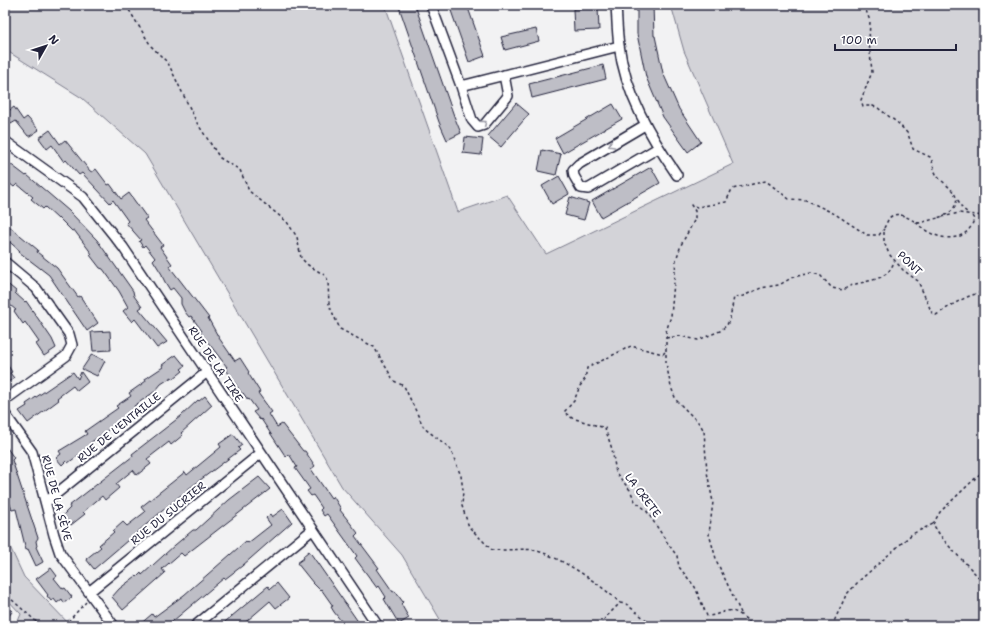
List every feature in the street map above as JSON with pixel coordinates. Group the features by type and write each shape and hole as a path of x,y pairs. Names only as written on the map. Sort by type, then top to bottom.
{"street":[{"path":"431,5 475,126 481,127 508,96 504,75"},
{"path":"616,5 619,46 627,82 645,125 658,148 677,175"},
{"path":"461,86 619,46"},
{"path":"645,125 579,164 573,170 574,176 581,188 588,188 658,148"},
{"name":"RUE DE LA TIRE","path":"5,141 83,197 123,247 378,626"},
{"path":"5,262 36,288 69,334 72,345 66,356 5,400"},
{"name":"RUE DE L'ENTAILLE","path":"46,502 207,372"},
{"name":"RUE DE LA SÈVE","path":"5,414 32,452 60,553 114,626"},
{"name":"RUE DU SUCRIER","path":"90,594 262,453"},
{"path":"194,626 312,530"}],"path":[{"path":"126,5 151,46 168,63 194,117 216,153 226,163 240,170 249,191 287,222 297,237 301,258 308,266 326,276 328,281 329,305 340,329 374,347 394,381 404,386 424,428 450,448 461,476 463,490 462,506 469,527 492,550 532,550 580,572 620,603 626,604 654,626"},
{"path":"753,626 741,613 717,562 709,534 713,502 707,472 704,431 700,424 676,400 671,387 666,350 666,332 671,316 676,260 681,245 695,218 695,212 691,205 697,207 726,202 732,189 766,182 789,199 806,200 835,214 867,235 879,235 884,229 889,218 896,215 908,217 916,222 925,232 940,237 951,238 963,234 971,226 974,219 962,208 954,193 938,177 930,157 913,149 908,134 899,124 878,108 873,106 863,106 862,95 872,72 869,42 870,21 864,5"},
{"path":"937,218 952,211 957,199"},
{"path":"916,222 959,213 984,216"},
{"name":"PONT","path":"884,229 883,235 886,248 894,261 918,281 932,313 936,315 954,305 961,299 984,292"},
{"path":"666,338 680,336 698,340 720,331 727,325 730,318 734,297 743,296 761,288 779,285 793,277 811,273 820,275 832,288 844,290 850,286 876,280 891,268 894,261"},
{"name":"LA CRETE","path":"666,350 663,354 631,346 587,368 585,379 580,386 574,401 564,412 572,418 605,428 608,432 616,473 630,490 635,501 646,510 677,556 679,567 695,587 708,616 720,614 724,611 741,613"},
{"path":"832,626 846,595 859,581 912,534 933,524 940,512 984,470"},
{"path":"933,524 949,549 973,571 984,584"},
{"path":"5,590 10,598 41,626"},
{"path":"64,626 90,594"},
{"path":"602,626 605,618 620,603"}],"shaded area":[{"path":"5,5 385,5 458,212 507,195 546,254 733,164 684,51 671,5 984,5 983,626 444,626 402,555 342,487 145,154 82,98 7,51 5,46"},
{"path":"5,536 24,577 71,626 16,626 21,614 5,597"}],"building":[{"path":"405,5 415,5 461,133 447,140 439,122 399,7"},
{"path":"449,5 467,5 485,56 469,62"},
{"path":"637,5 653,5 654,36 663,73 679,109 701,142 688,152 663,117 646,77 637,34"},
{"path":"598,8 599,30 574,31 573,9"},
{"path":"536,29 539,41 505,50 501,37"},
{"path":"603,65 606,79 532,98 529,84"},
{"path":"516,103 529,114 501,147 488,136"},
{"path":"5,104 10,110 14,107 23,120 27,117 39,130 28,136 16,121 11,124 5,118"},
{"path":"613,104 622,119 563,153 555,138"},
{"path":"50,130 60,144 65,140 90,171 92,172 96,169 121,199 129,193 147,218 144,220 163,245 160,247 172,264 169,266 209,318 219,338 235,361 240,358 260,392 258,393 272,412 269,414 277,427 282,424 303,451 305,451 315,466 311,469 331,498 333,496 341,509 340,510 358,533 355,536 379,568 377,569 393,592 395,591 403,602 401,604 409,618 399,624 384,599 386,597 379,586 377,588 355,558 357,556 327,514 324,516 320,510 322,508 313,495 311,496 307,491 310,489 295,468 297,467 289,454 286,457 261,419 260,420 253,412 257,410 249,399 248,400 243,393 242,394 225,368 227,367 200,332 202,331 191,316 189,317 185,312 181,304 181,298 173,288 170,290 153,260 155,258 145,245 143,247 139,241 141,240 126,223 128,221 113,200 110,203 82,173 79,175 66,160 64,162 52,145 47,149 39,138"},
{"path":"465,137 483,139 481,155 463,153"},
{"path":"542,150 561,154 556,175 538,171"},
{"path":"5,160 26,176 27,175 69,211 97,240 133,291 134,296 142,307 139,309 167,342 157,348 135,319 132,322 123,311 128,307 119,291 103,269 100,268 90,255 92,254 74,230 72,231 45,207 43,209 31,199 33,197 17,184 14,187 5,180"},
{"path":"651,167 660,183 601,217 592,201"},
{"path":"559,176 569,194 552,204 542,186"},
{"path":"570,197 589,203 584,220 565,215"},
{"path":"9,226 57,268 78,297 80,296 98,323 87,331 49,275 19,252 20,251 5,238 5,231"},
{"path":"5,282 16,291 15,293 25,302 26,301 52,339 56,348 44,356 36,344 39,342 25,322 23,324 14,311 16,310 5,301"},
{"path":"110,331 111,350 93,351 91,332"},
{"path":"92,354 105,361 97,376 82,369"},
{"path":"176,355 185,366 181,369 183,371 173,379 172,377 161,384 157,390 134,406 135,408 129,415 90,443 91,446 68,463 66,461 62,465 56,458 61,454 59,451 87,434 85,431 118,408 116,406 131,396 129,393 146,381 145,379 163,367 162,365"},
{"path":"5,361 14,378 5,384"},
{"path":"73,372 78,379 81,372 88,382 77,391 73,386 57,398 59,400 28,423 19,411 27,406 26,404"},
{"path":"205,396 212,405 181,433 183,435 171,445 169,442 147,459 151,464 137,475 133,470 116,484 119,488 105,500 102,496 83,512 85,514 71,525 63,515 70,508 69,506 133,456 132,454 181,416 198,400 199,401"},
{"path":"233,434 242,445 238,448 240,450 187,490 188,492 183,496 181,495 94,569 86,559 101,547 99,545 114,532 113,531 123,522 127,526 145,512 141,507 185,472 187,475 221,447 219,444"},
{"path":"5,445 14,458 12,460 38,538 36,541 36,547 43,562 36,566 28,549 26,550 16,509 12,510 7,496 5,484"},
{"path":"259,477 270,489 184,556 181,553 162,569 165,573 123,610 112,597 119,589 136,576 137,577 141,573 142,575 175,545 193,530 196,530 229,500"},
{"path":"283,509 292,522 242,566 225,579 224,578 167,626 138,626 152,614 154,617 184,595 246,541 248,543 271,525 266,518 270,514 272,517"},
{"path":"309,551 359,623 355,626 345,626 334,612 331,607 333,606 321,589 320,590 313,583 297,563 304,558 303,556"},
{"path":"51,568 57,576 54,578 72,597 64,603 62,599 57,603 54,599 51,601 36,579"},
{"path":"277,583 289,598 276,608 270,601 241,626 220,626 268,586 270,589"},
{"path":"5,603 13,611 5,620"}]}
